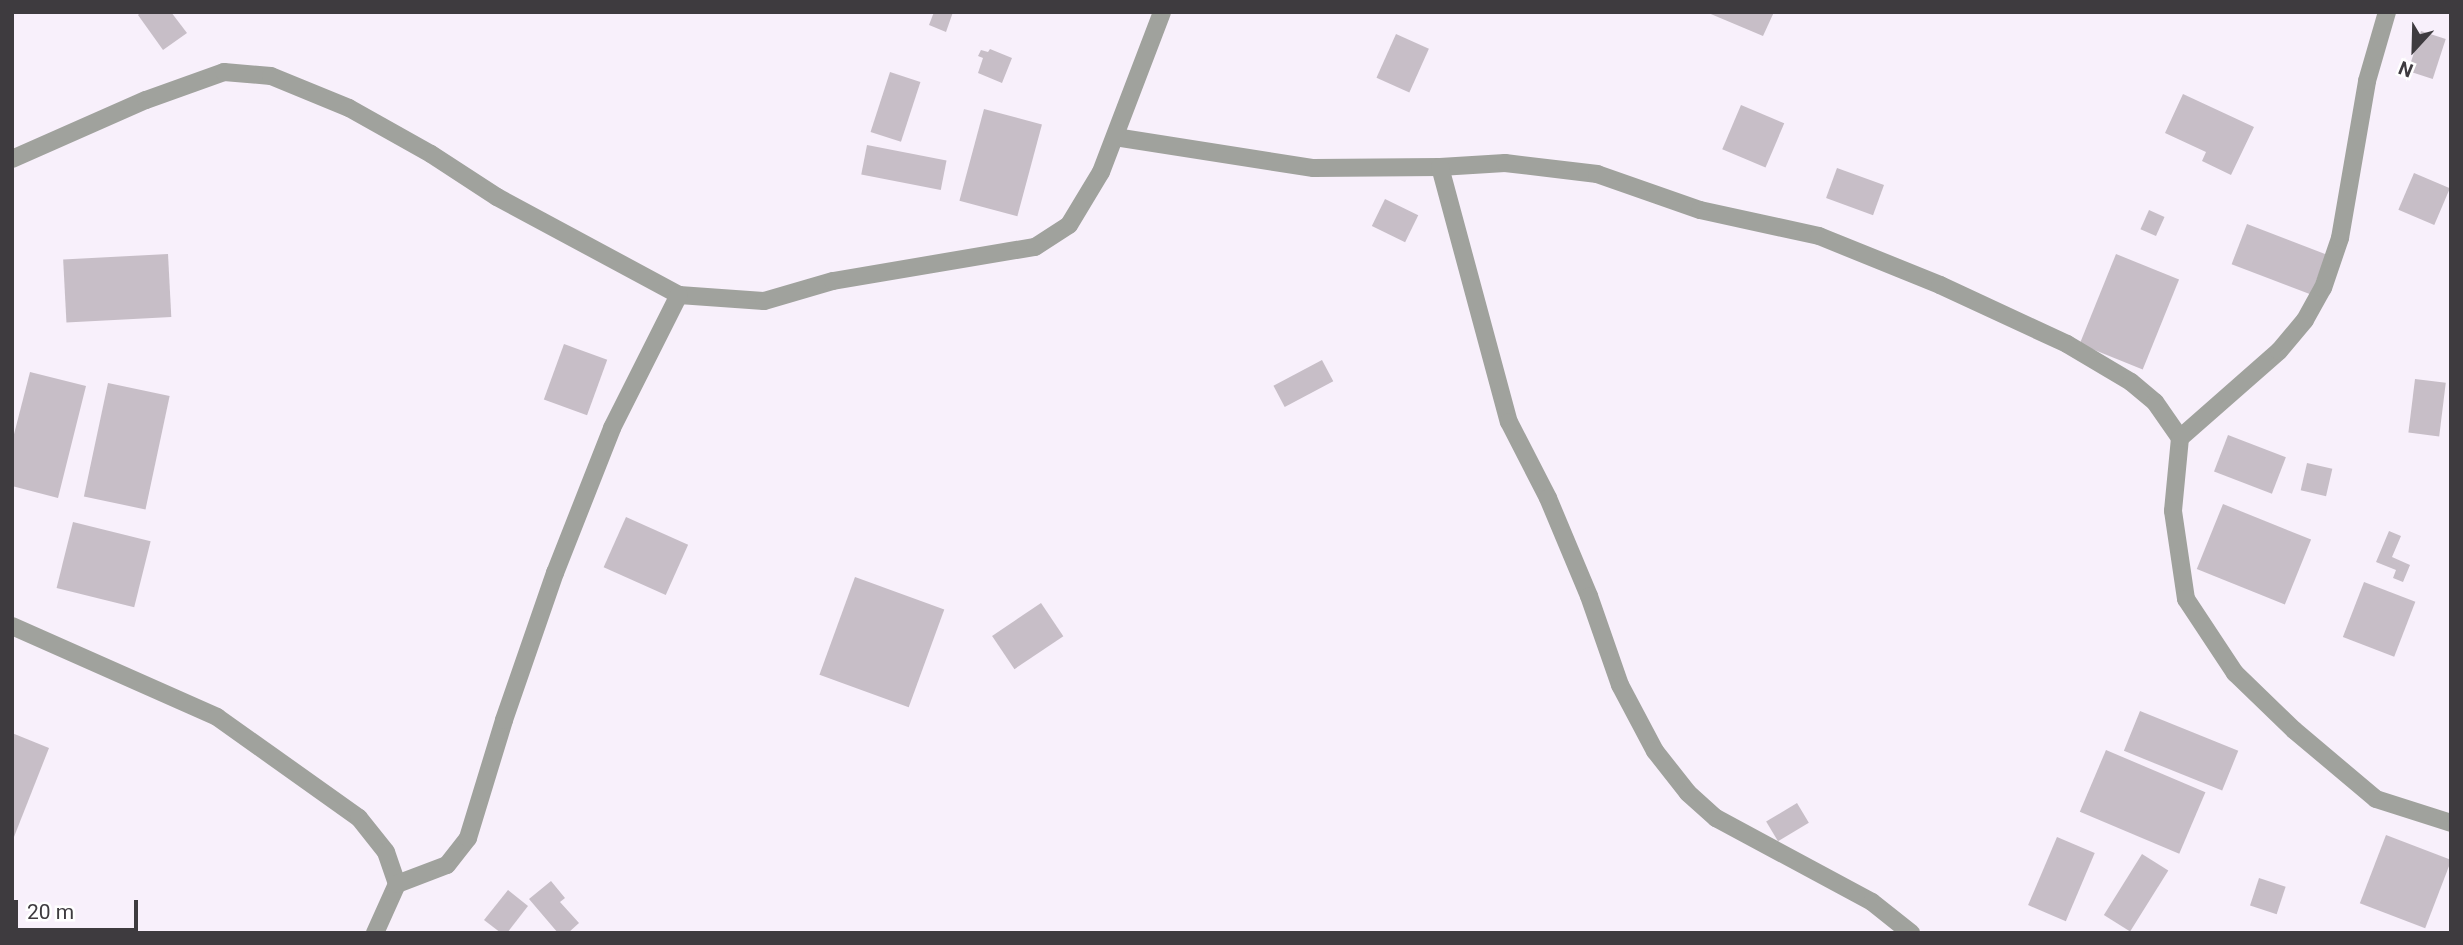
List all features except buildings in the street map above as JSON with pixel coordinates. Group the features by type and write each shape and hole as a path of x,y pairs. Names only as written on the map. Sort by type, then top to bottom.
{"street":[{"path":"12,159 146,100 224,72 271,76 349,108 431,154 497,198 679,295 764,301 832,281 1035,247 1069,225 1101,172 1162,12"},
{"path":"2180,438 2279,351 2305,320 2323,288 2340,238 2367,81 2387,12"},
{"path":"1115,137 1314,168 1440,167 1505,163 1597,174 1700,210 1819,236 1940,285 2067,344 2131,382 2155,402 2180,438 2173,511 2186,599 2235,673 2294,730 2376,799 2451,823"},
{"path":"1440,167 1509,422 1548,498 1589,596 1620,685 1655,751 1688,793 1716,818 1872,902 1911,933"},
{"path":"397,884 447,865 468,838 508,708 597,464 612,428 679,295"},
{"path":"12,626 217,717 359,818 386,852 397,884 375,933"}]}
